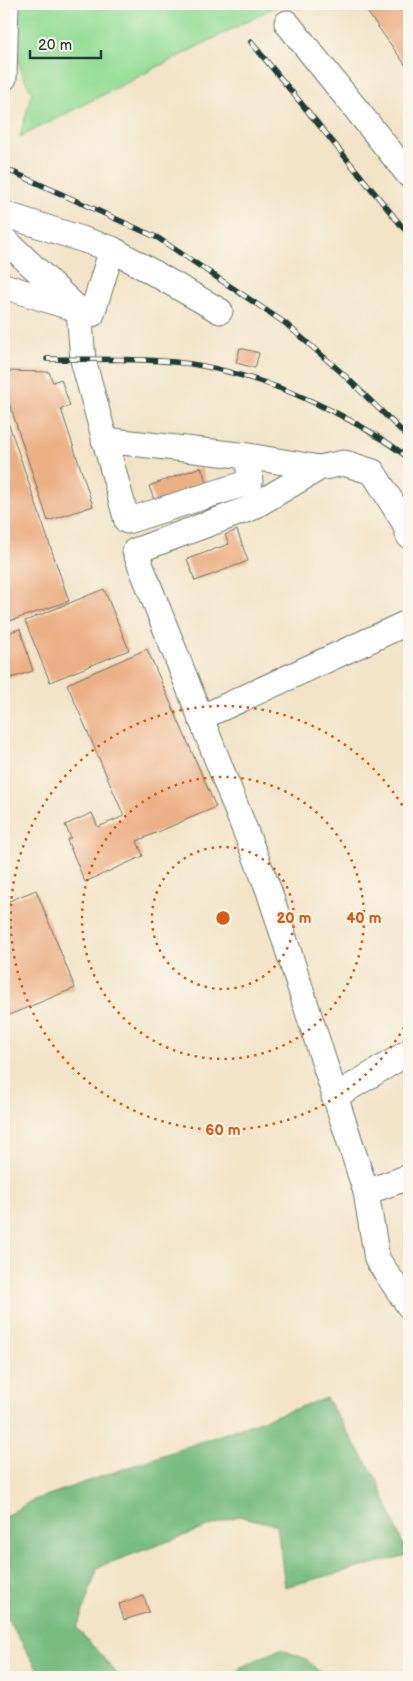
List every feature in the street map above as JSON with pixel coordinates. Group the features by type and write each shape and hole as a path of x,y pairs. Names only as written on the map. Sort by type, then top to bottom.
{"street":[{"path":"4,78 6,4"},
{"path":"287,23 409,175"},
{"path":"4,214 112,249 220,311"},
{"path":"4,239 79,310 83,360 127,521 250,482 248,456"},
{"path":"4,286 92,314 112,249"},
{"path":"104,440 248,456 319,468 344,464 373,472 404,522 409,536"},
{"path":"319,468 250,508 135,551 270,891 334,1097 366,1192 377,1259 409,1306"},
{"path":"200,718 409,622"},
{"path":"334,1097 409,1052"},
{"path":"366,1192 409,1177"}],"green space":[{"path":"22,4 281,4 20,137 32,92 25,80 18,59 17,39"},
{"path":"326,1398 377,1479 407,1555 285,1587 277,1525 238,1516 98,1567 77,1628 120,1677 42,1677 4,1613 4,1517 31,1501"},
{"path":"280,1649 306,1659 325,1677 234,1677 241,1667"}],"building":[{"path":"367,4 409,4 409,65 407,67 363,6"},
{"path":"240,348 259,353 255,368 236,363"},
{"path":"4,371 49,372 53,382 61,379 70,406 61,409 93,506 48,521 4,387"},
{"path":"4,410 69,601 4,623"},
{"path":"201,467 209,489 157,508 149,486"},
{"path":"237,530 248,561 195,581 187,559 229,544 225,535"},
{"path":"104,589 129,650 50,682 25,621"},
{"path":"20,629 33,671 4,680 4,634"},
{"path":"147,649 216,807 137,841 143,856 85,882 67,840 71,838 65,825 92,813 98,827 124,816 67,684"},
{"path":"36,890 75,988 4,1017 4,903"},
{"path":"144,1596 149,1612 124,1620 119,1604"}],"railway":[{"path":"251,42 409,235"},
{"path":"4,170 15,173 158,238 285,323 342,373 409,438"},
{"path":"47,359 165,361 230,372 285,390 311,401 362,427 409,458"}]}
